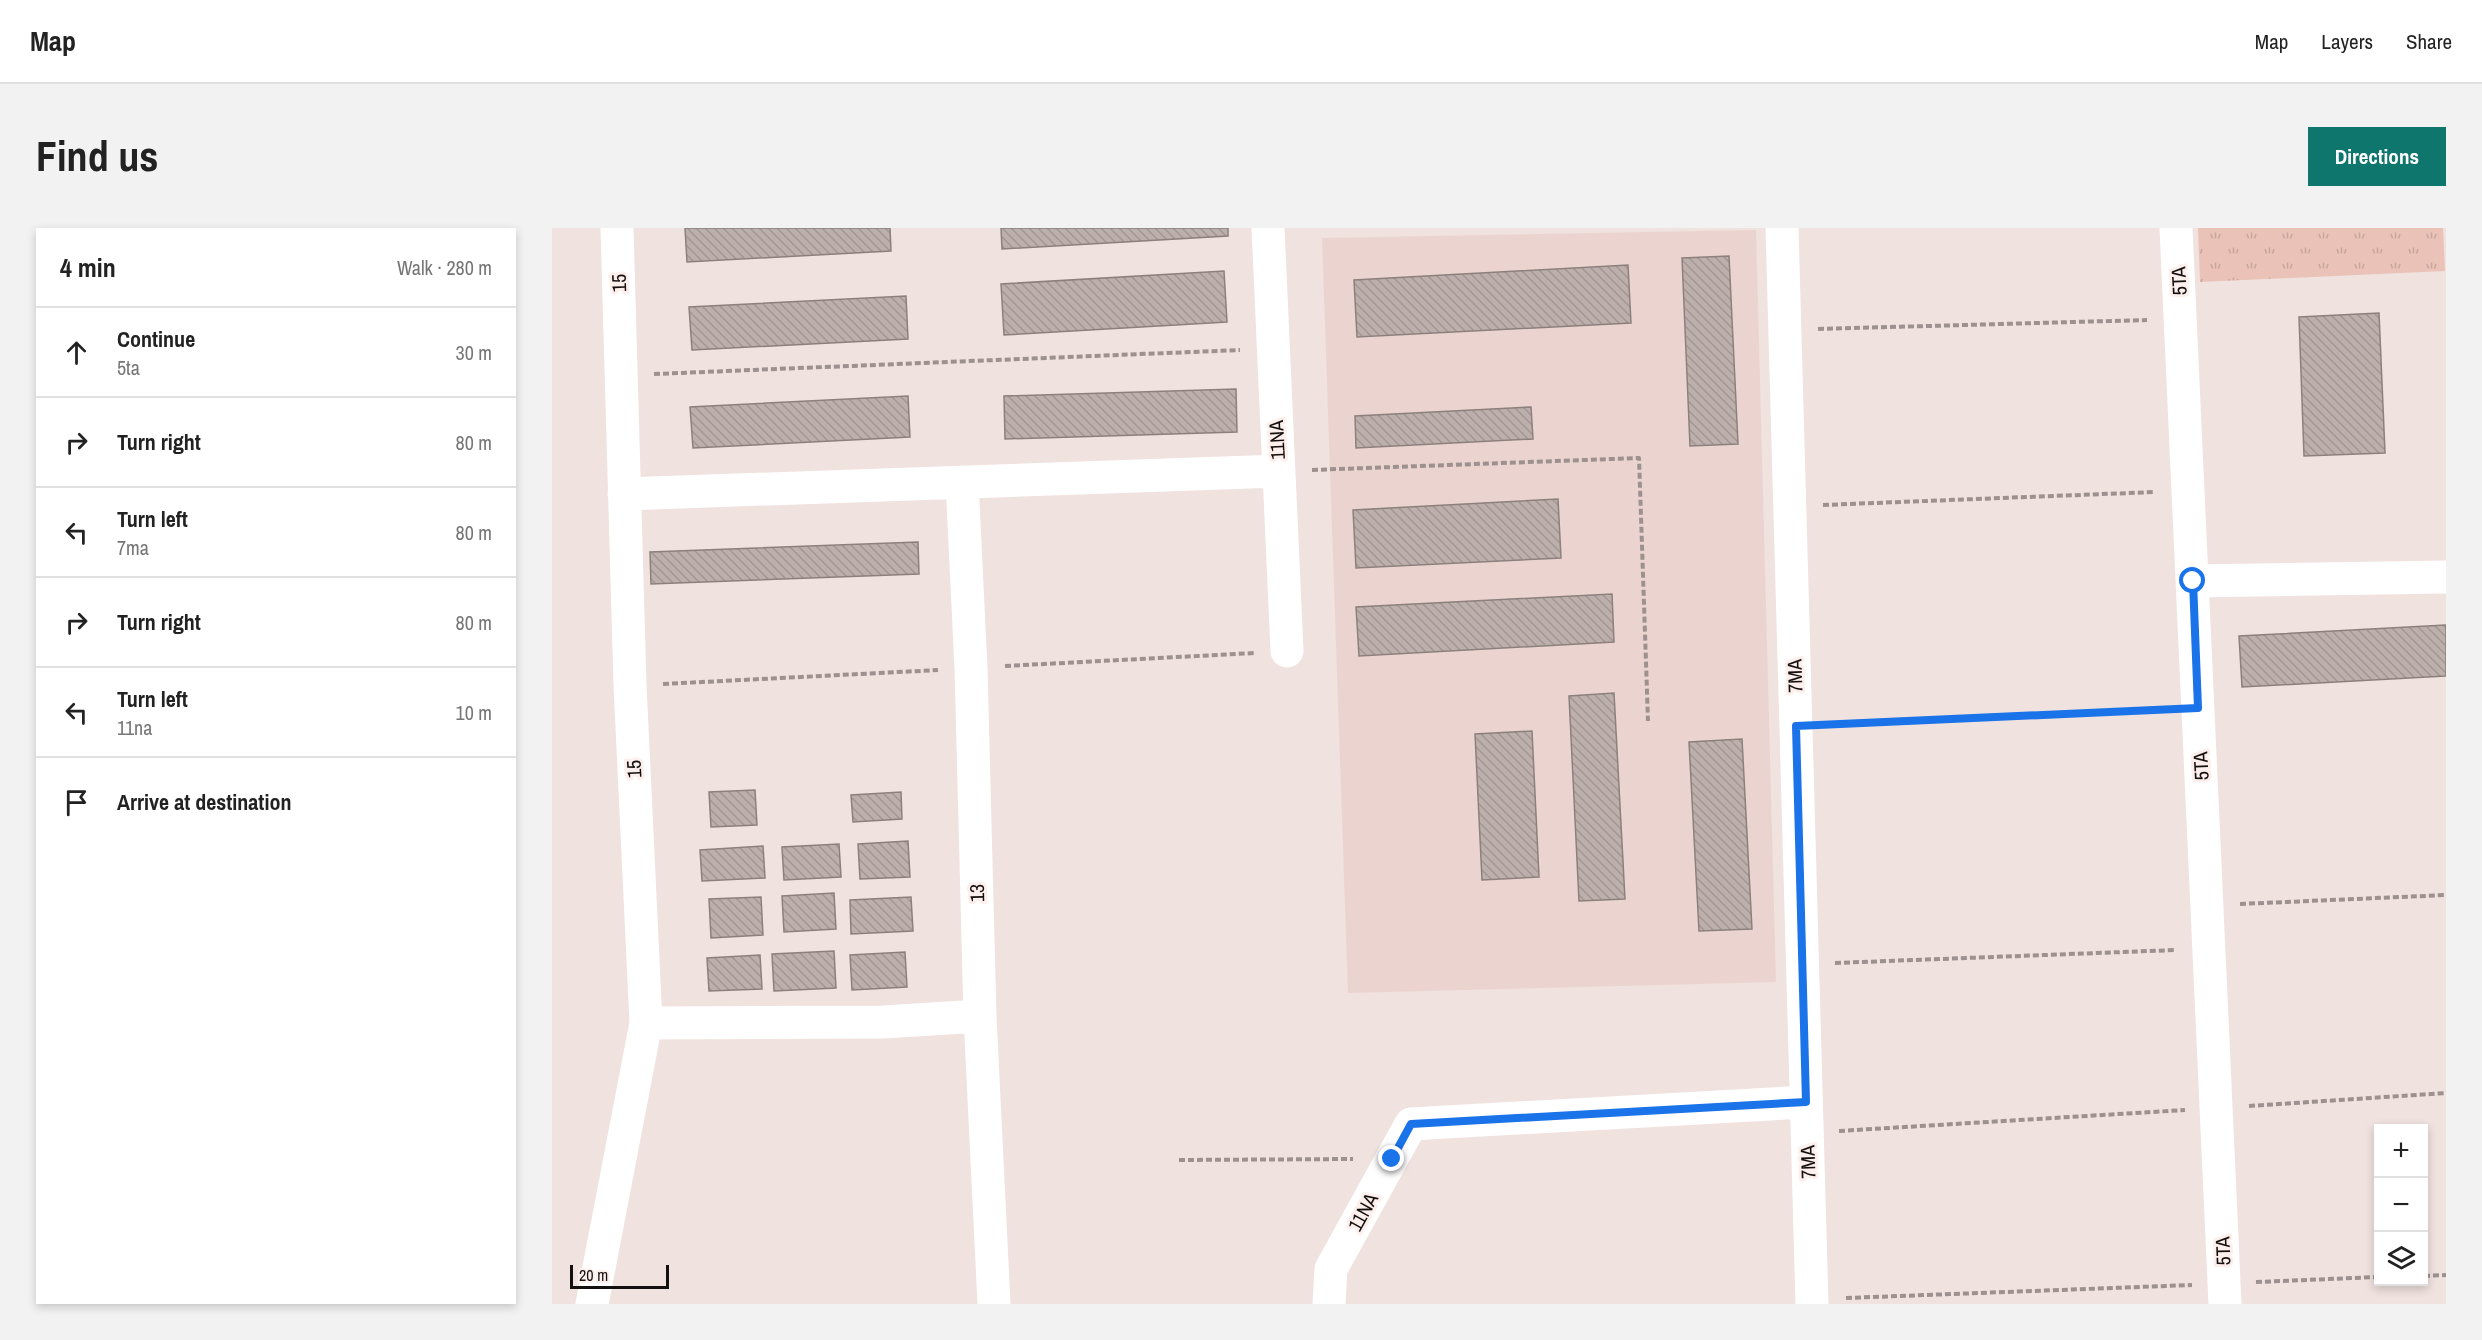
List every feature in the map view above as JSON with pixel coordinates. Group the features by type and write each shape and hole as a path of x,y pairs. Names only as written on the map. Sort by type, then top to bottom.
{"street":[{"name":"15","path":"592,1304 646,1023 630,697 617,228"},
{"name":"11NA","path":"1268,228 1287,651"},
{"name":"7MA","path":"1782,228 1812,1302"},
{"name":"5TA","path":"2176,228 2225,1294"},
{"path":"624,494 1279,471"},
{"name":"13","path":"962,482 971,668 980,1016 994,1304"},
{"path":"2193,581 2446,577"},
{"path":"646,1023 883,1022 980,1016"},
{"name":"11NA","path":"1329,1304 1331,1269 1411,1124 1806,1117"}],"path":[{"path":"1785,330 2180,320"},
{"path":"622,375 1273,349"},
{"path":"1279,471 1639,458 1648,721"},
{"path":"1790,506 2188,490"},
{"path":"1796,726 2198,708"},
{"path":"2207,906 2446,895"},
{"path":"1802,964 2209,949"},
{"path":"1806,1117 2217,1108 2446,1093"},
{"path":"1179,1160 1392,1159"},
{"path":"2428,1276 2446,1275"},
{"path":"1812,1302 2225,1294 2374,1278"}],"shaded area":[{"path":"1756,230 1776,982 1348,993 1322,238"}],"green space":[{"path":"2198,228 2443,228 2445,271 2200,282"}],"building":[{"path":"685,228 890,228 891,251 687,262"},
{"path":"1001,228 1228,228 1228,236 1002,249"},
{"path":"1729,256 1738,444 1690,446 1682,258"},
{"path":"1628,265 1631,323 1357,337 1354,280"},
{"path":"1224,271 1227,322 1004,335 1001,284"},
{"path":"906,296 908,339 692,350 689,307"},
{"path":"2379,313 2385,453 2304,456 2299,317"},
{"path":"1236,389 1237,432 1005,439 1004,396"},
{"path":"908,396 910,437 693,448 690,407"},
{"path":"1531,407 1533,439 1356,448 1355,416"},
{"path":"1558,499 1561,558 1356,568 1353,510"},
{"path":"918,542 919,574 651,584 650,552"},
{"path":"1612,594 1614,642 1359,656 1356,607"},
{"path":"2446,625 2446,676 2242,687 2239,636"},
{"path":"1614,693 1625,899 1579,901 1569,696"},
{"path":"1532,731 1539,877 1482,880 1475,734"},
{"path":"1742,739 1752,929 1699,931 1689,742"},
{"path":"755,790 757,825 711,827 709,792"},
{"path":"901,792 902,819 853,822 851,795"},
{"path":"908,841 910,877 860,879 858,844"},
{"path":"839,844 841,877 784,880 782,847"},
{"path":"763,846 765,878 702,881 700,850"},
{"path":"834,893 836,929 784,932 782,896"},
{"path":"761,897 763,935 711,938 709,899"},
{"path":"911,897 913,931 851,934 850,900"},
{"path":"834,951 836,988 774,991 772,954"},
{"path":"905,952 907,987 852,990 850,955"},
{"path":"760,955 762,989 709,991 707,958"}],"route":[{"path":"1392,1159 1411,1124 1806,1102 1796,726 2198,708 2193,581"}]}
